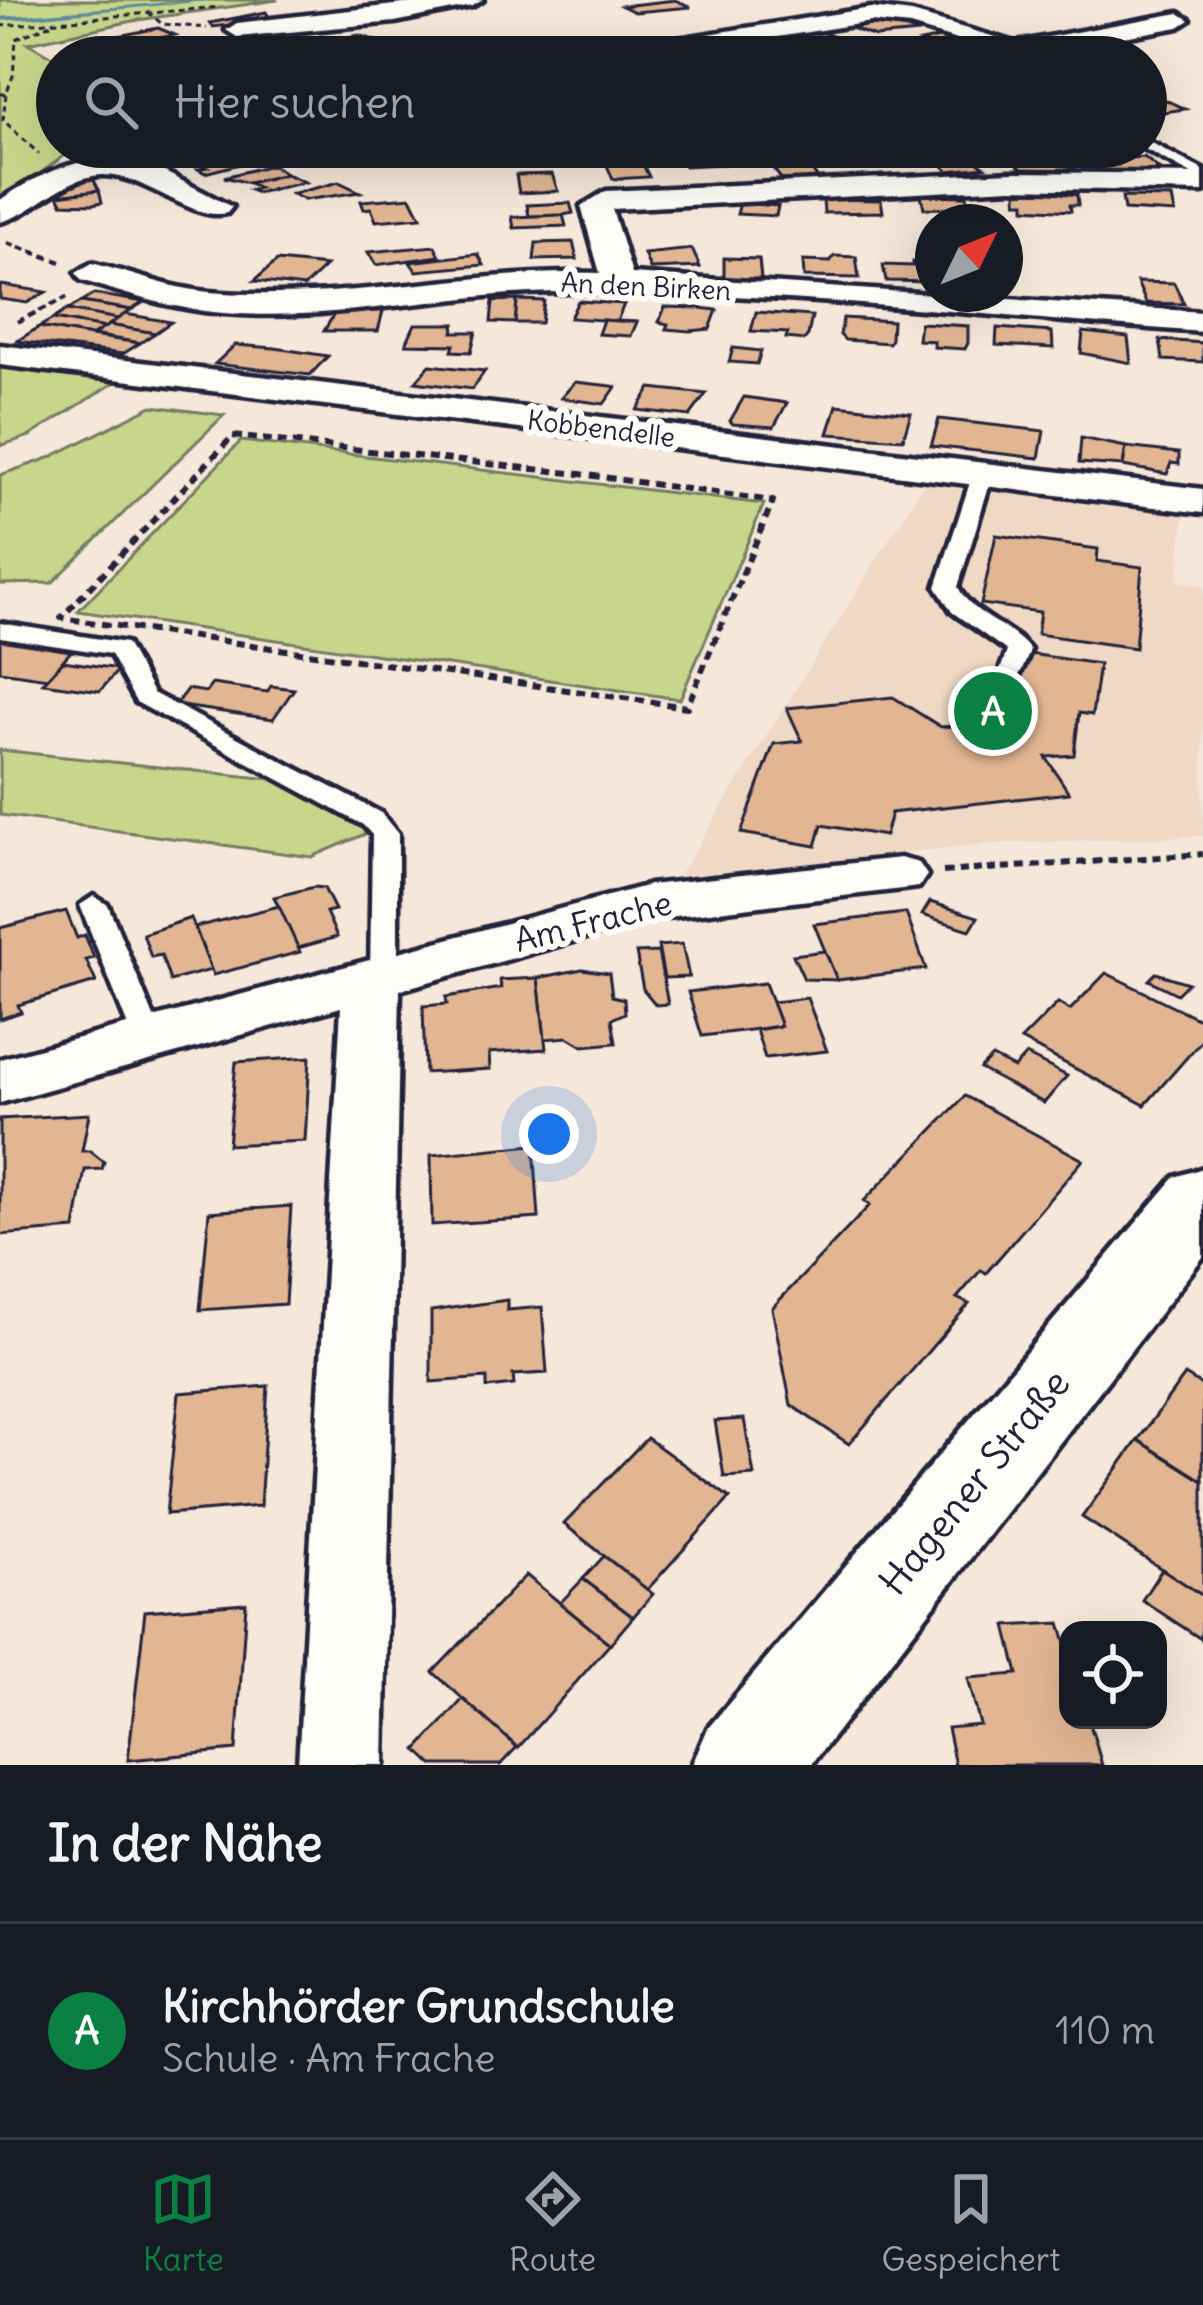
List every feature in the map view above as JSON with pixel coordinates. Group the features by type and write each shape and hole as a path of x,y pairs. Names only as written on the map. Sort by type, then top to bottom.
{"main road":[{"name":"Hagener Straße","path":"745,1765 1203,1199"}],"street":[{"path":"237,30 395,15 472,0"},
{"path":"1125,4 1191,24"},
{"path":"740,36 872,15 912,20 967,36"},
{"path":"1110,36 1191,24"},
{"path":"0,213 51,177 98,168"},
{"path":"126,168 152,174 217,207"},
{"path":"619,284 596,206 606,200 988,180 1203,180"},
{"name":"An den Birken","path":"99,276 159,294 261,304 507,283 619,284 1203,322"},
{"name":"Kobbendelle","path":"0,355 1203,501"},
{"name":"Am Frache","path":"0,1081 649,902 900,875"},
{"path":"341,1765 377,980"}],"lane":[{"path":"1167,157 1203,180"},
{"path":"978,705 1010,676 1019,650 1004,632 956,606 947,587 983,473"},
{"path":"0,630 118,648 144,697 372,819 385,834 377,980"},
{"path":"94,905 149,1042"}],"path":[{"path":"3,26 147,12 162,23 207,28"},
{"path":"36,150 3,121 3,94 13,76 16,39 64,19"},
{"path":"46,168 51,177"},
{"path":"0,245 7,243 99,276"},
{"path":"0,332 99,276"},
{"path":"233,436 580,474 773,501 687,707 61,618 233,436"},
{"path":"900,875 1203,854"}],"shaded area":[{"path":"927,479 1185,509 1178,581 1203,585 1203,836 986,844 679,876"}],"green space":[{"path":"0,0 278,0 61,36 36,36 36,41 28,43 36,48 36,168 48,168 0,203"},
{"path":"0,364 120,379 30,436 0,446"},
{"path":"152,406 224,415 52,583 0,584 0,475 49,458"},
{"path":"241,441 764,504 680,699 78,611"},
{"path":"0,750 280,780 372,831 312,857 0,815"}],"building":[{"path":"675,0 691,7 635,12 622,6"},
{"path":"266,12 271,20 213,27 210,23"},
{"path":"877,24 919,33 872,36 851,28"},
{"path":"158,28 175,35 170,36 118,36"},
{"path":"1167,101 1185,109 1167,112"},
{"path":"259,168 276,168 287,174 249,183 224,177"},
{"path":"608,168 645,168 649,177 613,179"},
{"path":"811,168 818,179 783,181 774,170"},
{"path":"1021,168 1075,168 1025,172"},
{"path":"1097,168 1160,170 1103,173"},
{"path":"286,174 305,182 257,193 250,190 259,188 249,183"},
{"path":"552,174 558,191 519,193 516,175"},
{"path":"93,178 99,190 61,195 57,186"},
{"path":"339,182 360,192 305,200 292,194"},
{"path":"99,190 102,202 93,204 62,203 58,195"},
{"path":"1017,192 1077,195 1078,205 1070,205 1071,211 1025,208 1025,202 1017,202"},
{"path":"921,195 967,196 969,204 923,204"},
{"path":"411,197 421,217 376,221 371,208 364,209 361,201"},
{"path":"1122,197 1172,198 1175,213 1124,210"},
{"path":"823,199 881,200 883,212 824,213"},
{"path":"570,203 573,213 563,215 529,216 527,205"},
{"path":"740,203 778,206 776,216 737,214"},
{"path":"563,215 566,226 514,228 512,217"},
{"path":"573,242 577,259 534,260 536,243"},
{"path":"435,246 440,256 376,265 368,252"},
{"path":"692,249 700,267 650,269 644,254"},
{"path":"478,254 484,265 416,271 410,262"},
{"path":"834,256 856,257 859,278 804,277 803,261 830,262"},
{"path":"724,258 759,259 761,279 724,279"},
{"path":"277,261 326,266 304,287 254,281"},
{"path":"915,262 915,282 886,281 883,265 913,266"},
{"path":"1137,282 1174,283 1184,304 1146,303"},
{"path":"0,286 46,292 27,303 0,299"},
{"path":"94,294 144,302 131,310 81,302"},
{"path":"517,300 544,301 541,323 515,323"},
{"path":"517,300 515,323 491,322 493,301"},
{"path":"578,301 624,304 617,321 570,318"},
{"path":"81,302 131,310 118,319 67,310"},
{"path":"665,307 717,310 710,329 690,331 666,329 668,324 659,322"},
{"path":"67,310 118,319 105,328 53,319"},
{"path":"336,311 383,311 378,331 324,331"},
{"path":"756,312 812,316 808,335 804,340 786,338 788,333 751,331"},
{"path":"125,314 171,322 155,333 109,325"},
{"path":"843,318 892,321 891,339 889,343 845,340 840,335"},
{"path":"53,319 105,328 91,336 39,327"},
{"path":"603,320 637,322 631,336 598,334"},
{"path":"920,323 968,326 968,343 965,349 934,347 934,341 918,340"},
{"path":"415,324 455,324 453,332 476,332 471,352 452,351 454,345 406,344"},
{"path":"109,325 155,333 140,343 93,335"},
{"path":"39,327 140,343 123,354 17,341"},
{"path":"997,328 1052,332 1053,348 996,345"},
{"path":"1083,332 1128,337 1131,363 1081,353"},
{"path":"1160,340 1203,343 1203,362 1163,360"},
{"path":"235,345 328,356 310,375 215,364"},
{"path":"733,348 761,351 757,364 729,362"},
{"path":"430,365 485,371 472,389 415,382"},
{"path":"575,382 616,387 604,404 561,398"},
{"path":"651,388 706,394 690,416 637,410"},
{"path":"744,397 787,403 774,427 733,424 730,421"},
{"path":"837,405 911,413 903,439 828,434"},
{"path":"939,419 1044,431 1039,458 931,446"},
{"path":"1081,438 1126,447 1123,466 1079,463"},
{"path":"1126,447 1179,453 1179,464 1171,463 1167,474 1123,466"},
{"path":"996,535 1098,549 1097,561 1142,567 1135,648 1037,634 1040,612 981,604"},
{"path":"0,638 74,648 47,678 0,671"},
{"path":"1023,653 1099,664 1092,715 1079,713 1074,755 1046,757 1069,793 891,813 885,836 822,825 816,846 741,833 774,744 802,741 787,708 893,697 941,727 1010,721"},
{"path":"63,661 119,669 100,691 43,683"},
{"path":"212,684 267,692 271,686 294,689 273,719 175,705 187,689 206,692"},
{"path":"324,888 335,910 326,912 337,937 298,948 274,897"},
{"path":"930,902 978,917 970,930 922,915"},
{"path":"279,906 300,952 213,975 195,927"},
{"path":"66,911 77,938 85,935 94,958 86,960 96,982 18,1005 21,1012 0,1019 0,928"},
{"path":"906,913 926,969 837,980 814,924"},
{"path":"191,918 211,970 170,981 161,955 151,957 143,934"},
{"path":"682,944 689,977 664,978 658,946"},
{"path":"825,951 837,980 804,979 793,955"},
{"path":"658,952 668,1004 656,1005 643,989 636,953"},
{"path":"582,969 609,973 612,996 624,999 625,1013 612,1019 616,1043 583,1046 568,1037 545,1039 538,978"},
{"path":"1106,973 1203,1021 1203,1039 1145,1105 1021,1040 1058,1003 1070,1010"},
{"path":"1156,973 1188,983 1177,994 1149,980"},
{"path":"538,978 546,1049 489,1053 490,1069 425,1073 423,1006 501,988 500,980"},
{"path":"765,983 781,1026 702,1036 688,992"},
{"path":"807,998 827,1051 765,1058 756,1030 781,1026 772,1002"},
{"path":"1026,1055 1067,1076 1044,1103 980,1069 992,1057 1014,1068"},
{"path":"310,1057 305,1141 228,1145 236,1062"},
{"path":"965,1096 1083,1160 986,1273 981,1270 957,1298 969,1304 849,1444 791,1405 772,1308 870,1205 864,1201"},
{"path":"89,1114 82,1151 104,1162 102,1169 85,1170 75,1229 0,1235 0,1119"},
{"path":"534,1145 539,1218 432,1225 431,1155"},
{"path":"291,1206 285,1304 200,1310 209,1212"},
{"path":"507,1300 507,1310 542,1307 547,1373 513,1375 514,1385 487,1388 487,1378 431,1382 431,1311"},
{"path":"1185,1375 1203,1386 1203,1481 1138,1440"},
{"path":"268,1386 260,1506 166,1514 179,1393"},
{"path":"744,1419 754,1475 724,1477 715,1421"},
{"path":"647,1438 730,1498 647,1590 564,1524"},
{"path":"1138,1440 1203,1481 1203,1596 1082,1517"},
{"path":"604,1556 653,1594 633,1617 583,1579"},
{"path":"1162,1569 1203,1596 1201,1639 1142,1600"},
{"path":"526,1575 610,1644 518,1748 433,1672"},
{"path":"583,1579 633,1617 610,1644 560,1603"},
{"path":"246,1603 236,1750 128,1760 145,1611"},
{"path":"1059,1623 1059,1729 1092,1729 1102,1765 955,1765 947,1728 980,1725 968,1678 1018,1674 1006,1626"},
{"path":"463,1699 517,1747 500,1765 433,1765 417,1750"}],"waterway":[{"path":"0,19 213,0"}],"place":[{"name":"Kirchhörder Grundschule","path":"993,711"}]}
